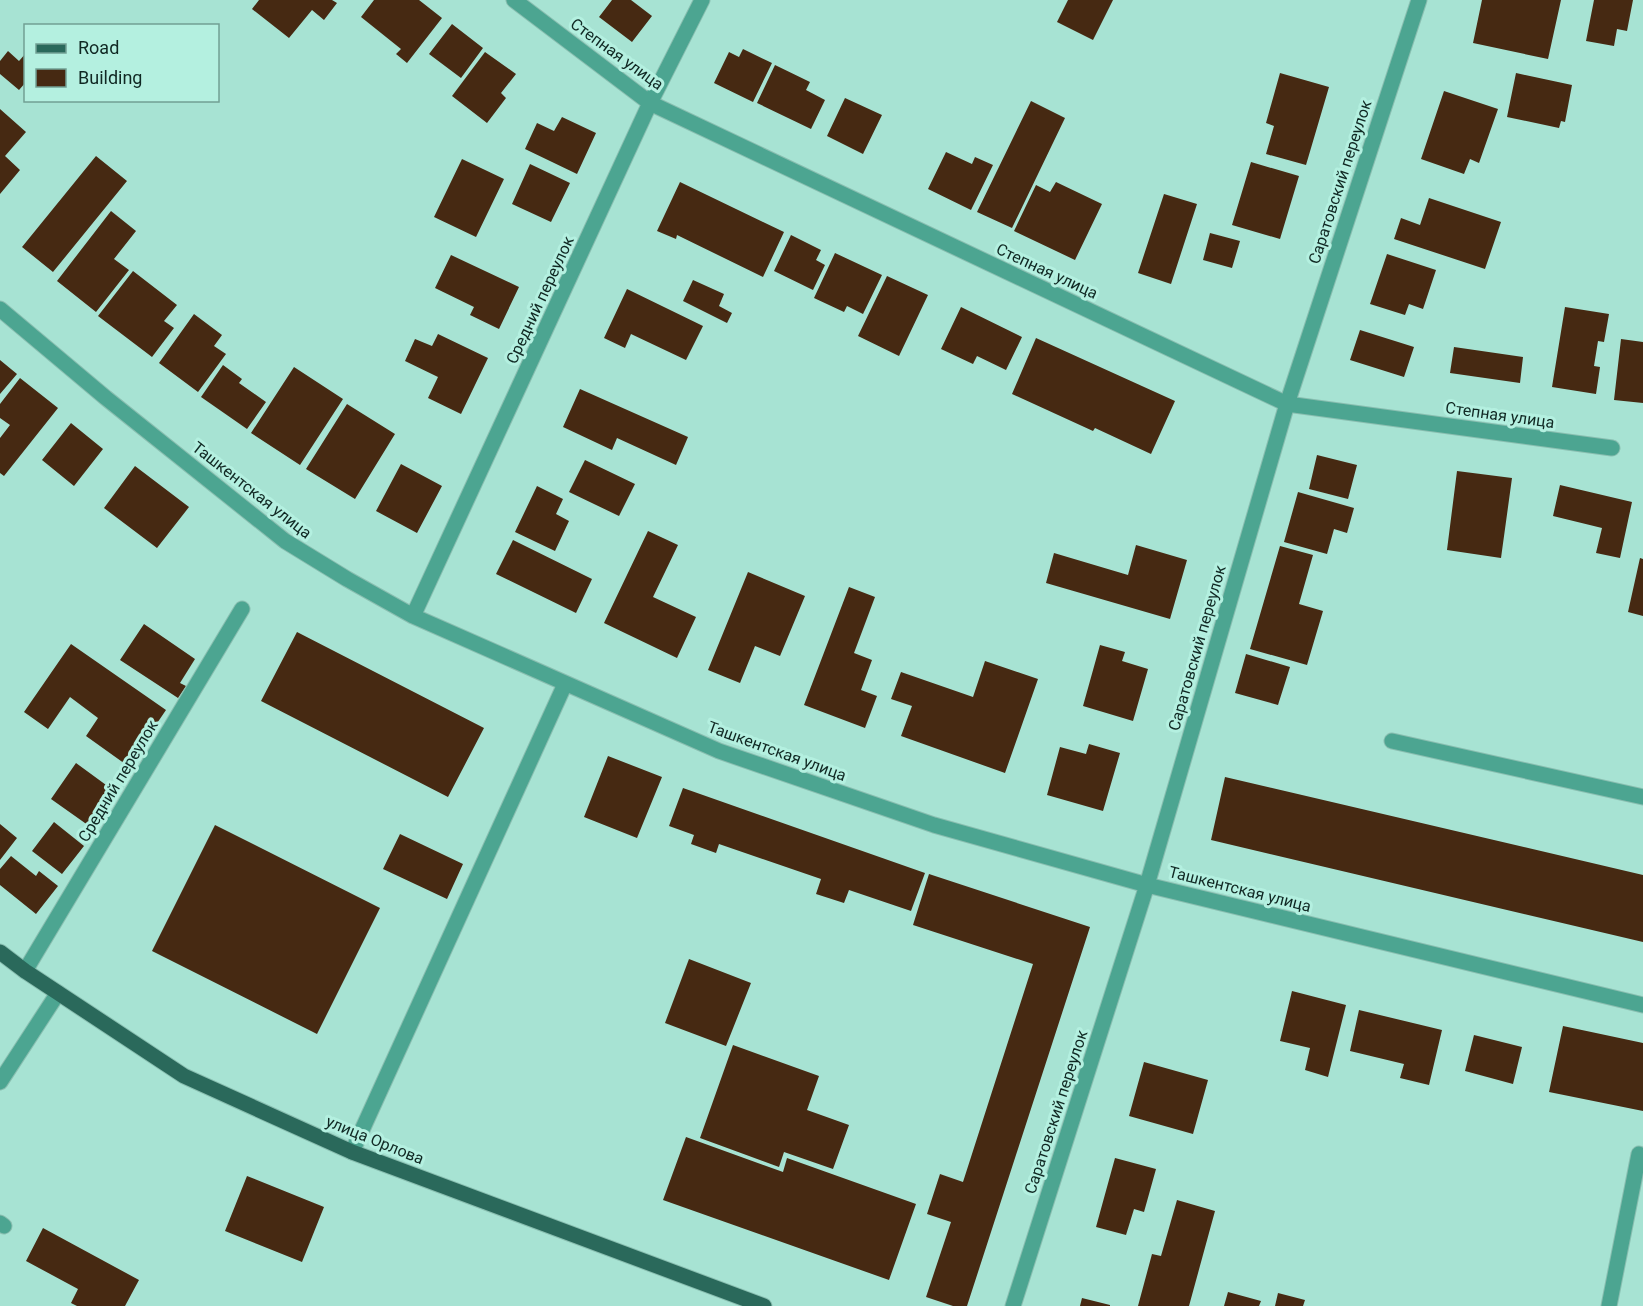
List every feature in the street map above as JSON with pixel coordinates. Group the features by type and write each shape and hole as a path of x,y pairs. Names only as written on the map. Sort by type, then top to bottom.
{"main road":[{"name":"улица Орлова","path":"0,952 184,1076 352,1152 764,1306"}],"street":[{"name":"Степная улица","path":"514,0 650,103 1287,404 1612,448"},
{"name":"Средний переулок","path":"413,616 650,103 702,0"},
{"name":"Саратовский переулок","path":"1013,1306 1147,885 1287,404 1419,0"},
{"name":"Ташкентская улица","path":"0,309 106,398 285,541 413,616 719,751 934,825 1147,885 1643,1005"},
{"name":"Средний переулок","path":"25,971 242,609"},
{"path":"352,1152 565,684"},
{"path":"1392,741 1643,797"},
{"path":"0,1082 58,993"},
{"path":"1609,1306 1640,1154"}],"building":[{"path":"259,0 332,0 337,3 324,20 312,10 289,38 252,9"},
{"path":"374,0 419,0 442,18 407,63 396,54 401,49 361,17"},
{"path":"612,0 631,0 652,16 632,42 599,17"},
{"path":"1068,0 1113,0 1093,40 1057,22"},
{"path":"1482,0 1561,0 1548,59 1473,43"},
{"path":"1594,0 1633,0 1627,31 1617,29 1614,46 1586,41"},
{"path":"452,24 483,48 461,78 429,54"},
{"path":"743,49 772,63 753,102 714,83 729,52 739,57"},
{"path":"8,51 19,61 24,55 24,84 19,90 0,74 0,61"},
{"path":"485,52 516,74 501,93 506,98 487,123 452,96"},
{"path":"775,65 810,82 806,90 825,100 811,129 757,103"},
{"path":"1280,73 1329,87 1306,165 1266,154 1274,126 1266,123"},
{"path":"1516,73 1572,85 1565,122 1561,121 1559,128 1507,117"},
{"path":"1444,91 1498,109 1479,163 1470,159 1464,174 1421,159"},
{"path":"845,98 882,115 863,154 827,136"},
{"path":"1031,101 1065,118 1012,228 977,212"},
{"path":"0,109 26,132 5,156 20,170 0,194"},
{"path":"562,117 596,133 577,174 525,149 537,123 554,131"},
{"path":"946,152 972,164 975,157 993,165 971,210 928,189"},
{"path":"96,156 127,181 53,272 22,247"},
{"path":"462,159 504,179 476,237 434,217"},
{"path":"1251,162 1299,176 1280,239 1232,225"},
{"path":"530,164 570,183 551,222 512,204"},
{"path":"680,182 784,232 763,277 677,235 676,239 657,231"},
{"path":"1056,182 1102,204 1075,260 1014,231 1036,185 1050,192"},
{"path":"1164,194 1197,204 1171,284 1138,273"},
{"path":"1429,198 1501,222 1485,269 1394,239 1401,218 1420,225"},
{"path":"111,211 136,231 114,259 129,270 96,312 57,281"},
{"path":"1210,233 1240,241 1232,268 1203,260"},
{"path":"791,235 821,250 816,260 825,265 813,290 774,271"},
{"path":"835,253 882,275 863,314 847,306 844,312 814,298"},
{"path":"1387,254 1436,270 1423,309 1409,304 1405,315 1370,304"},
{"path":"451,255 519,287 499,329 470,315 474,307 435,288"},
{"path":"133,271 177,305 164,321 174,328 152,357 98,316"},
{"path":"887,276 928,295 899,356 858,336"},
{"path":"693,280 724,294 719,306 732,313 727,323 683,301"},
{"path":"627,289 703,326 686,360 631,334 625,348 604,338"},
{"path":"961,307 1022,337 1006,370 977,356 973,364 941,349"},
{"path":"1565,307 1609,314 1604,342 1598,341 1594,366 1600,367 1596,394 1552,387"},
{"path":"194,314 222,335 214,346 226,354 198,392 159,363"},
{"path":"1360,330 1414,347 1404,377 1350,360"},
{"path":"438,334 488,358 461,414 428,398 438,377 405,361 415,339 432,346"},
{"path":"1036,338 1175,401 1151,454 1095,428 1093,431 1012,394"},
{"path":"1621,339 1643,342 1643,403 1614,400"},
{"path":"1454,347 1523,357 1520,383 1450,373"},
{"path":"0,360 17,374 0,394"},
{"path":"223,365 242,379 239,383 266,402 247,429 201,397"},
{"path":"294,367 343,399 300,465 251,433"},
{"path":"20,378 58,408 4,476 0,473 0,438 10,425 0,418 0,404"},
{"path":"580,389 688,437 676,465 617,438 612,450 563,427"},
{"path":"347,404 395,434 355,499 306,469"},
{"path":"71,423 103,449 74,486 42,460"},
{"path":"1317,455 1357,465 1348,499 1309,489"},
{"path":"585,460 635,484 619,516 569,492"},
{"path":"401,464 442,486 417,533 376,511"},
{"path":"135,466 189,507 157,548 104,508"},
{"path":"1457,471 1512,478 1501,558 1447,550"},
{"path":"1560,485 1632,502 1620,558 1596,553 1602,528 1553,516"},
{"path":"537,486 563,499 556,514 569,521 555,551 515,532"},
{"path":"1298,492 1354,508 1347,533 1334,529 1327,554 1284,542"},
{"path":"648,531 678,545 653,597 696,617 677,658 604,623"},
{"path":"513,540 592,579 576,613 496,574"},
{"path":"1136,545 1187,560 1170,619 1046,583 1054,553 1128,575"},
{"path":"1280,546 1313,555 1299,604 1323,611 1307,665 1250,649"},
{"path":"1640,558 1643,559 1643,616 1628,612"},
{"path":"748,572 805,596 780,656 755,646 740,683 708,670"},
{"path":"849,587 875,597 854,653 872,660 861,690 877,696 865,728 804,705"},
{"path":"144,624 195,659 180,683 186,686 178,698 120,660"},
{"path":"297,632 484,728 448,797 261,701"},
{"path":"71,644 166,710 128,766 86,736 98,718 70,697 48,729 24,712"},
{"path":"1100,645 1125,652 1122,661 1148,669 1133,721 1083,706"},
{"path":"1246,654 1290,667 1278,705 1235,693"},
{"path":"985,661 1038,679 1005,773 901,736 912,706 891,699 901,672 973,697"},
{"path":"1089,744 1120,753 1103,811 1047,795 1060,747 1086,754"},
{"path":"608,756 662,777 637,838 584,817"},
{"path":"76,763 117,793 92,828 51,799"},
{"path":"1225,777 1643,875 1643,942 1211,840"},
{"path":"683,788 925,873 911,911 849,890 844,903 816,894 821,879 719,844 716,853 691,844 694,835 669,826"},
{"path":"54,822 84,846 62,874 32,851"},
{"path":"0,824 17,838 0,860"},
{"path":"215,825 380,908 317,1034 152,951"},
{"path":"400,834 463,864 447,899 383,869"},
{"path":"11,856 36,876 39,871 58,886 36,914 0,885 0,869"},
{"path":"929,874 1090,927 967,1306 953,1306 926,1297 951,1222 927,1214 940,1174 963,1182 1033,964 913,925"},
{"path":"689,959 751,983 726,1046 665,1023"},
{"path":"1292,991 1346,1005 1328,1077 1305,1070 1310,1048 1280,1041"},
{"path":"1359,1010 1442,1030 1429,1085 1400,1078 1404,1064 1350,1051"},
{"path":"1563,1026 1643,1043 1643,1111 1549,1092"},
{"path":"1474,1035 1522,1047 1513,1084 1465,1071"},
{"path":"733,1045 819,1076 807,1110 849,1125 833,1169 784,1152 779,1167 700,1138"},
{"path":"1144,1062 1208,1080 1193,1134 1129,1116"},
{"path":"686,1137 783,1172 787,1158 916,1204 889,1280 663,1200"},
{"path":"1115,1158 1156,1169 1144,1212 1134,1209 1126,1235 1096,1227"},
{"path":"247,1176 324,1207 302,1262 225,1231"},
{"path":"1177,1200 1215,1211 1189,1306 1138,1306 1152,1254 1161,1256"},
{"path":"43,1228 139,1280 125,1306 77,1306 71,1303 78,1289 26,1261"},
{"path":"1228,1292 1261,1301 1259,1306 1224,1306"},
{"path":"1278,1293 1305,1300 1303,1306 1275,1306"},
{"path":"1082,1298 1110,1305 1110,1306 1080,1306"}]}
